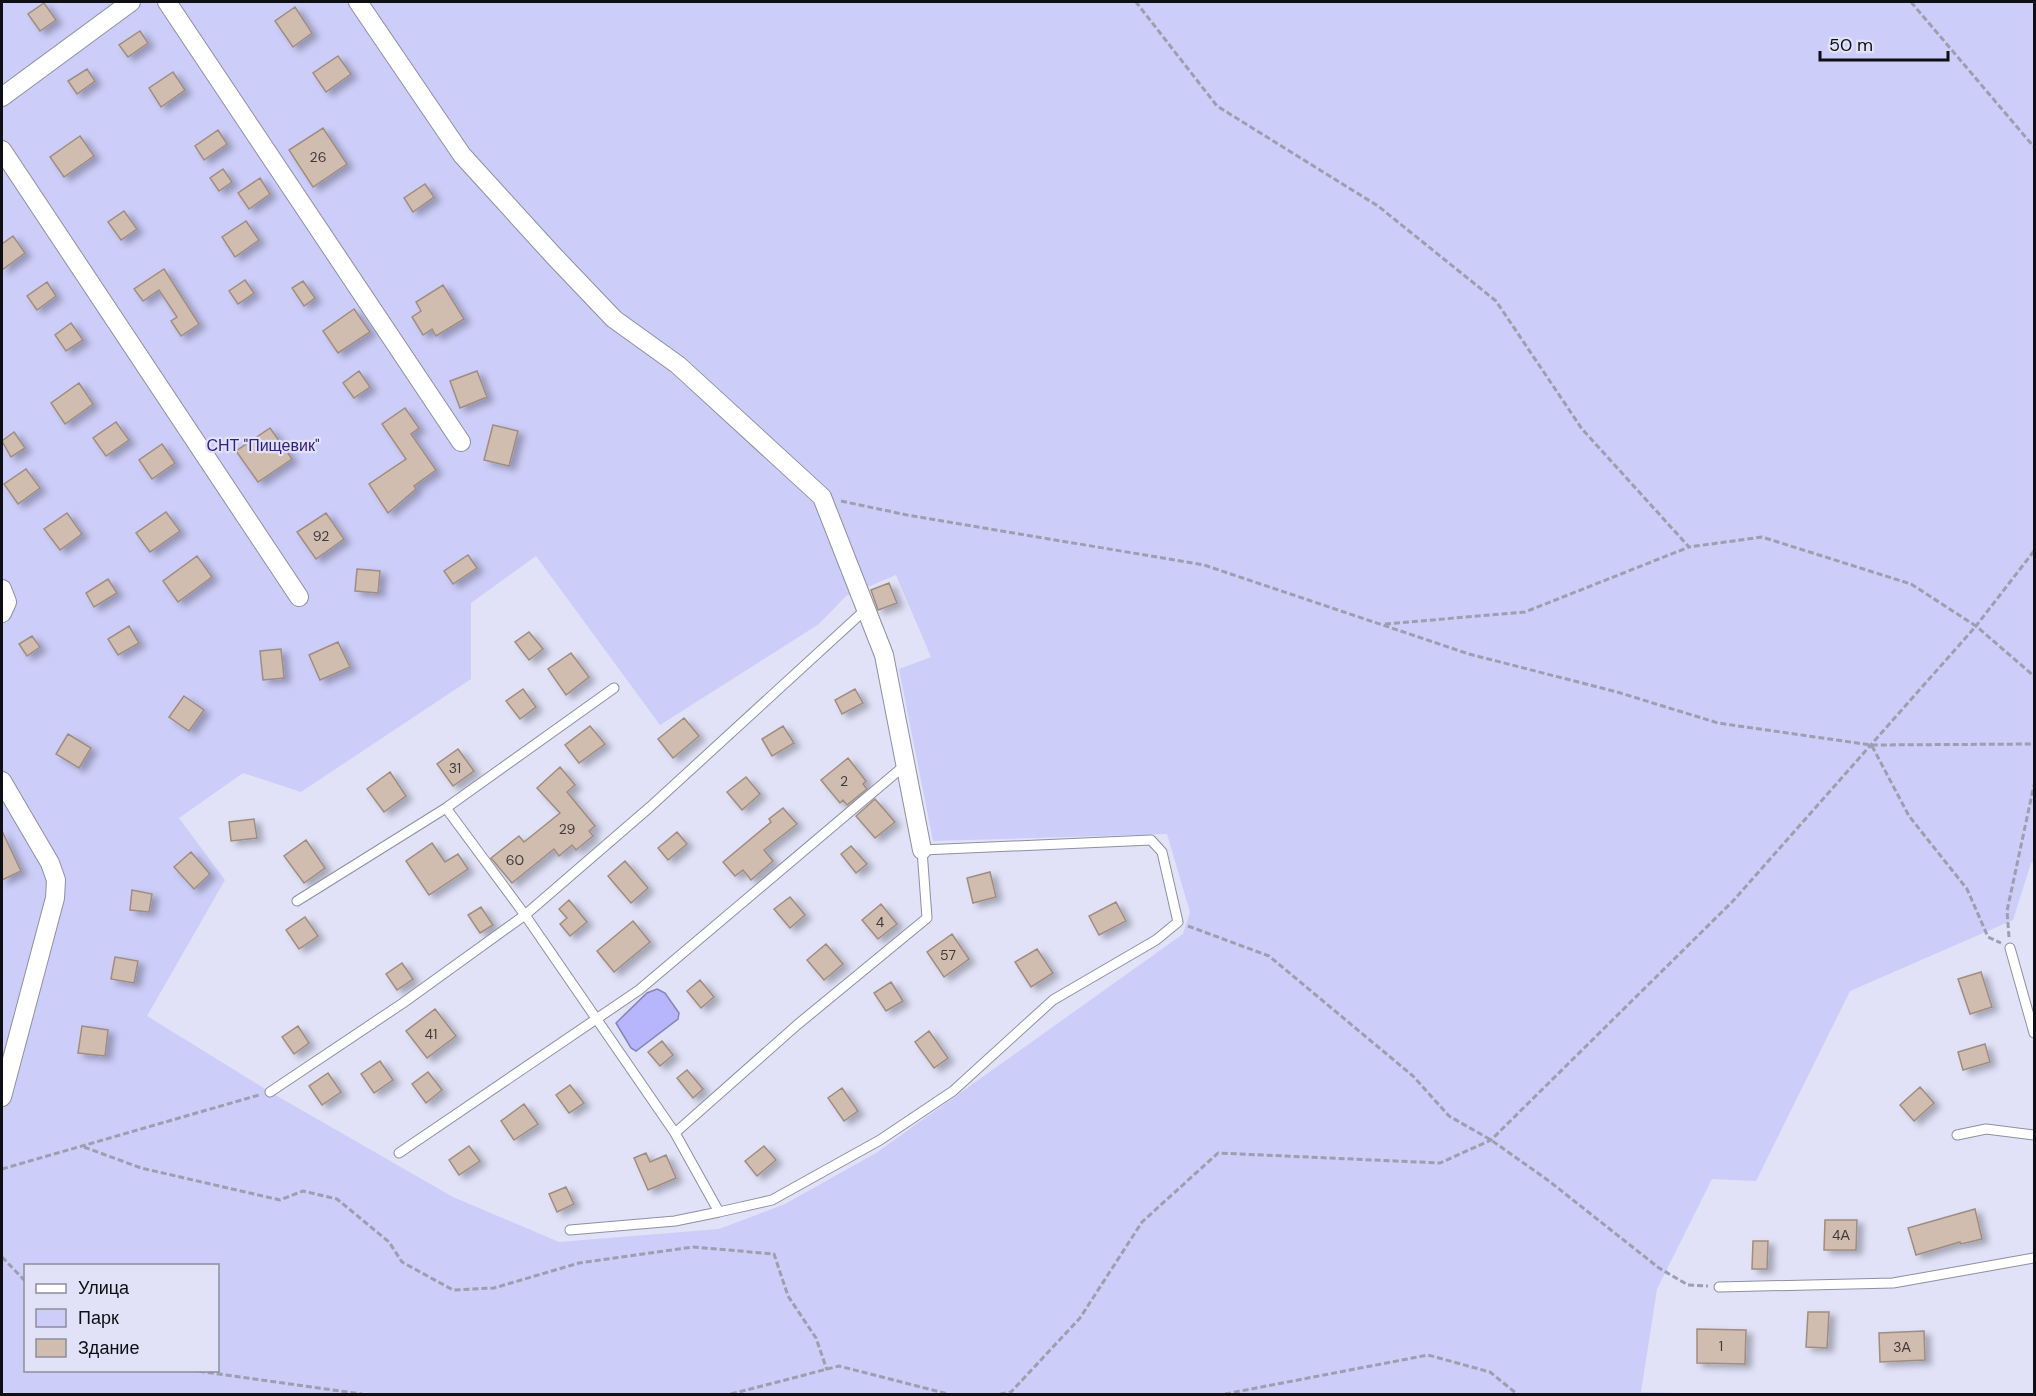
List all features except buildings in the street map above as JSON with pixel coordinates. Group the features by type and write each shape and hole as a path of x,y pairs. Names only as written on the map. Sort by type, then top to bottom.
{"street":[{"path":"2,97 131,2"},
{"path":"167,2 461,442"},
{"path":"358,2 462,155 552,255 614,319 678,365 822,497 884,655 922,850"},
{"path":"2,150 299,597"},
{"path":"2,589 7,602 2,613"},
{"path":"2,781 50,863 56,880 55,898 2,1097"}],"lane":[{"path":"270,1092 403,1003 525,915 650,807 865,610"},
{"path":"297,902 446,808 614,688"},
{"path":"399,1153 639,990 904,766"},
{"path":"446,808 598,1019 675,1133 719,1212"},
{"path":"570,1230 675,1221 772,1200 880,1140 953,1091 1053,1000 1156,940 1178,922 1162,852 1151,840 922,850 927,918 797,1025 675,1133"},
{"path":"2010,948 2034,1033"},
{"path":"1957,1135 1986,1129 2034,1135"},
{"path":"1719,1287 1893,1283 2034,1258"}],"path":[{"path":"1136,2 1217,106 1378,206 1496,301 1582,429 1689,547"},
{"path":"1911,2 2034,147"},
{"path":"822,497 907,515 1204,565 1469,654 1617,693 1718,723 1871,745 2034,744"},
{"path":"1381,624 1526,612 1689,547 1762,537 1911,584 1977,626 2034,676"},
{"path":"1000,1395 1011,1392 1080,1318 1142,1222 1218,1153 1440,1163 1491,1140 1732,902 1977,626 2034,551"},
{"path":"1871,745 1909,816 1967,889 1988,937 2010,948"},
{"path":"2010,948 2007,911 2034,785"},
{"path":"1178,922 1269,956 1413,1076 1449,1116 1491,1140 1549,1180 1659,1268 1688,1285 1719,1287"},
{"path":"2,1169 270,1092"},
{"path":"84,1147 141,1168 280,1200 303,1191 337,1199 389,1242 402,1262 453,1290 494,1288 579,1263 693,1247 774,1254 785,1280 788,1296 816,1338 827,1370"},
{"path":"2,1257 24,1280"},
{"path":"1225,1395 1428,1355 1490,1372 1517,1395"},
{"path":"731,1395 839,1366 948,1395"},
{"path":"197,1372 362,1395"}],"green space":[{"name":"СНТ \"Пищевик\"","path":"2,2 2034,2 2034,862 2031,863 2013,920 1850,991 1756,1181 1712,1179 1657,1289 1641,1392 1730,1394 18,1394 2,1392","holes":["536,556 660,725 819,624 846,596 896,575 931,657 899,669 933,841 1167,834 1190,912 1183,934 876,1153 785,1204 719,1229 559,1242 453,1197 270,1092 147,1016 225,880 179,818 243,773 301,792 471,679 471,603"]}],"shaded area":[{"path":"657,989 665,993 679,1013 678,1019 636,1051 631,1048 616,1023 647,993"}]}
